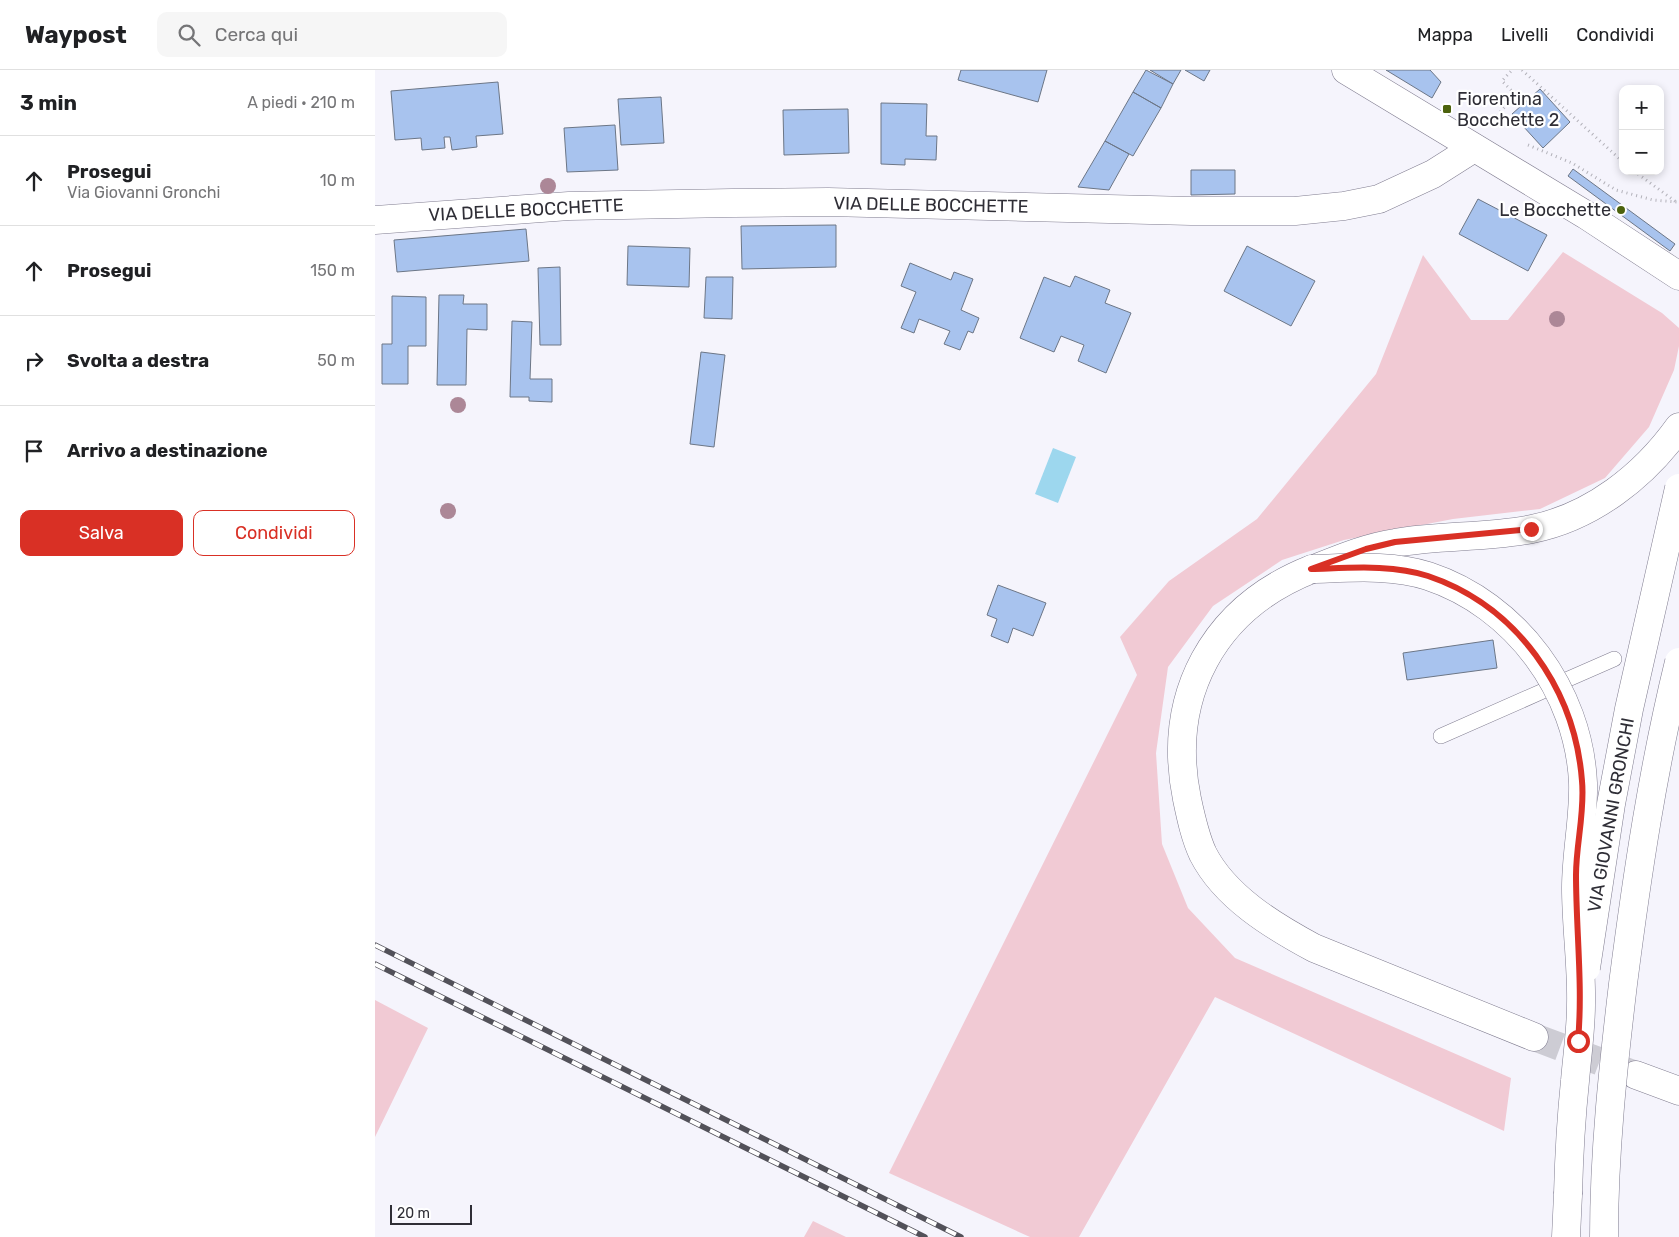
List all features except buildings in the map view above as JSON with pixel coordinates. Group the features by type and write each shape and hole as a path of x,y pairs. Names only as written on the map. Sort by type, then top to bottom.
{"main road":[{"path":"1346,70 1586,215 1679,276"},
{"name":"VIA DELLE BOCCHETTE","path":"375,220 569,206 722,203 828,202 1191,212 1295,210 1344,206 1379,199 1433,174 1474,148"},
{"path":"1535,1037 1314,948 1290,936 1251,909 1233,892 1204,855 1195,833 1188,805 1180,749 1185,711 1193,682 1216,642 1249,605 1271,589 1311,569 1366,549 1395,542 1531,529 1552,524 1589,508 1614,492 1650,463 1679,427"},
{"name":"VIA GIOVANNI GRONCHI","path":"1566,1237 1570,1136 1581,1004 1599,878 1629,709 1679,488"},
{"path":"1311,569 1385,569 1427,576 1475,599 1503,617 1526,640 1541,660 1563,704 1581,764 1583,784 1576,870 1576,923 1581,1004"},
{"name":"VIA GIOVANNI GRONCHI","path":"1603,1237 1610,1105 1633,902 1652,783 1679,662"},
{"path":"1635,1075 1679,1091"}],"lane":[{"path":"1565,680 1614,659"},
{"path":"1441,736 1543,691"}],"path":[{"path":"1497,127 1489,122 1516,95 1502,81 1513,70"},
{"path":"1522,70 1619,158"},
{"path":"1522,141 1572,163 1616,190 1653,200 1678,203"},
{"path":"1640,175 1678,203"}],"shaded area":[{"path":"1563,252 1662,313 1679,328 1679,346 1674,370 1649,427 1605,478 1540,509 1453,519 1344,540 1282,560 1213,606 1168,667 1156,753 1162,844 1188,908 1235,958 1511,1078 1504,1131 1215,997 1079,1237 1030,1237 889,1173 1137,675 1120,637 1169,581 1257,519 1376,374 1423,255 1471,320 1508,320"},
{"path":"375,1000 428,1028 375,1137"},
{"path":"813,1221 846,1237 804,1237"}],"water":[{"path":"1053,448 1076,457 1058,503 1035,494"}],"tunnel":[{"path":"1534,1037 1636,1075"}],"railway":[{"path":"375,945 961,1237"},
{"path":"375,964 925,1237"}],"place":[{"name":"Fiorentina Bocchette 2","path":"1447,109"},
{"name":"Le Bocchette","path":"1621,210"}],"route":[{"path":"1531,529 1395,542 1366,549 1311,569 1385,569 1427,576 1475,599 1503,617 1526,640 1549,674 1571,726 1581,764 1583,784 1576,870 1576,923 1581,1004 1578,1041"}]}
